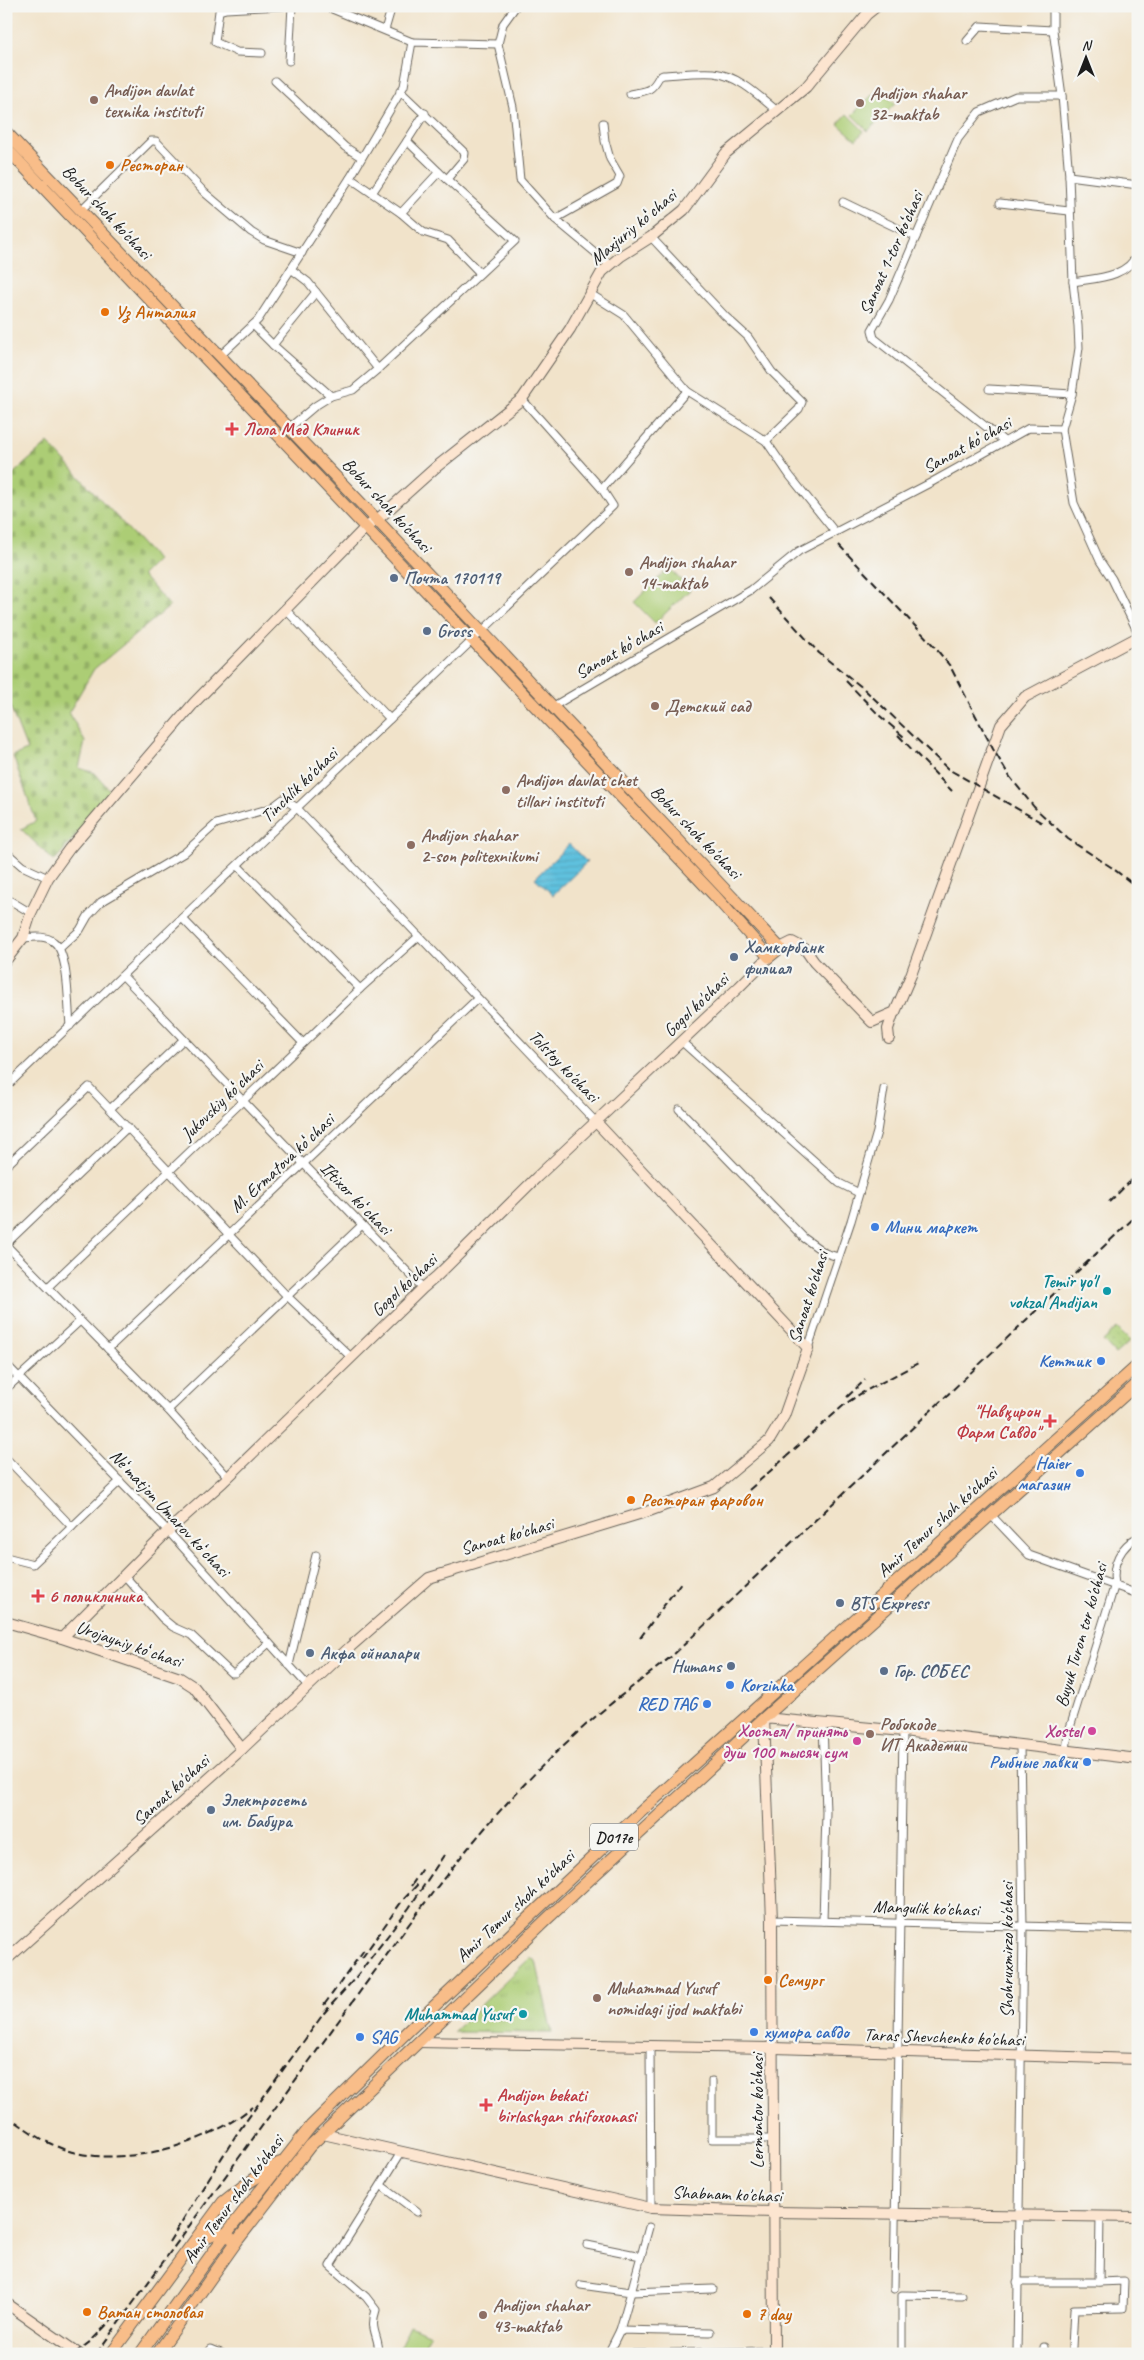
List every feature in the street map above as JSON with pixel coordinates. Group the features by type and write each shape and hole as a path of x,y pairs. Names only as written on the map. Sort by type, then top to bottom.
{"main road":[{"name":"Bobur shoh ko'chasi","path":"6,132 377,520 552,707 724,886 780,948"},
{"name":"Bobur shoh ko'chasi","path":"6,148 690,869 769,957"},
{"path":"690,869 699,860"},
{"path":"714,895 724,886"},
{"path":"769,957 780,948"},
{"name":"Amir Temur shoh ko'chasi","path":"140,2354 226,2234 311,2126 410,2029 755,1708 1138,1365"},
{"name":"Amir Temur shoh ko'chasi","path":"160,2352 237,2241 310,2146 548,1918 764,1718 1138,1383"},
{"path":"755,1708 764,1718"},
{"path":"111,2354 223,2202 285,2159"},
{"path":"117,2354 202,2240 216,2233 226,2234 237,2241"}],"street":[{"path":"262,53 237,52 215,42 219,11 282,6"},
{"path":"289,61 292,6"},
{"path":"325,6 412,42 498,44"},
{"path":"385,30 392,6"},
{"path":"516,6 503,24 498,44 513,108 520,180 555,219 609,264"},
{"name":"Maxjuriy koʻchasi","path":"6,960 23,938 31,913 48,878 69,848 194,703 365,528 377,520 435,468 522,399 570,329 598,276 609,264 651,237 684,210 726,153 806,87 867,14 877,6"},
{"path":"1053,6 1053,30 1062,96 1073,282 1079,348 1072,394 1062,429 1074,503 1100,561 1112,579 1138,633"},
{"path":"967,41 980,26 1053,30"},
{"path":"220,356 253,325 350,178 404,86 412,42"},
{"path":"630,94 650,90 659,77 663,75 714,73 728,76 746,86 777,111"},
{"path":"275,81 345,147 361,157"},
{"path":"400,92 465,153 464,159 447,179"},
{"name":"Sanoat 1-tor ko‘chasi","path":"1004,441 872,336 872,330 889,300 958,139 979,112 1016,96 1062,96"},
{"path":"372,193 425,114"},
{"path":"555,219 617,184 619,181 620,176 610,159 604,141 603,123"},
{"path":"81,210 151,141 156,141 205,193 251,232 264,240 302,253"},
{"path":"289,428 314,406 331,396 353,390 378,369 514,241 407,141"},
{"path":"401,214 439,172"},
{"path":"1068,176 1138,185"},
{"path":"350,178 423,232 448,240 480,273"},
{"path":"843,202 916,237"},
{"path":"1000,203 1069,211"},
{"path":"651,237 748,338 772,372 802,402 799,409 766,441"},
{"path":"1073,282 1116,274 1135,259 1138,253"},
{"path":"291,269 308,282 378,369"},
{"path":"273,345 316,292"},
{"path":"589,293 624,314 687,391 766,441 790,476 835,532"},
{"path":"253,325 331,396"},
{"path":"989,389 1072,394"},
{"path":"522,399 602,489 687,391"},
{"name":"Sanoat koʻchasi","path":"552,707 751,590 799,551 932,482 1029,428 1062,429"},
{"name":"Tinchlik ko'chasi","path":"6,1087 613,506 602,489"},
{"path":"285,609 390,719"},
{"path":"889,1038 888,1029 893,1014 897,1010 911,975 1001,725 1024,697 1138,637"},
{"path":"60,948 80,930 88,916 101,902 184,853 216,824 271,808 283,799 296,808"},
{"name":"Tolstoy ko'chasi","path":"296,808 596,1122 808,1348"},
{"path":"6,852 22,866 48,878"},
{"path":"238,866 360,989"},
{"path":"6,898 31,913"},
{"path":"182,918 303,1043"},
{"path":"23,938 35,936 50,939 60,948 65,972 70,1026"},
{"name":"Jukovskiy koʻchasi","path":"48,1287 360,989 419,936"},
{"path":"780,948 792,942 805,949 814,962 872,1022 893,1014"},
{"name":"Gogol ko'chasi","path":"62,1638 168,1531 228,1477 437,1276 484,1228 682,1042 769,957"},
{"name":"Iftixor koʻchasi","path":"122,976 423,1288"},
{"name":"M. Ermatova koʻchasi","path":"108,1349 477,999"},
{"path":"111,1108 184,1040"},
{"path":"682,1042 839,1183 859,1193"},
{"path":"6,1166 89,1087 170,1170 286,1295 352,1358"},
{"name":"Sanoat ko'chasi","path":"6,1960 242,1749 350,1647 429,1578 649,1511 714,1487 769,1441 784,1416 859,1193 880,1123 884,1090"},
{"path":"679,1109 804,1238 825,1252 838,1257"},
{"path":"128,1127 6,1244 168,1410 228,1477"},
{"path":"168,1410 286,1295 362,1225"},
{"path":"6,1389 80,1321"},
{"name":"Neʻmatjon Umarov koʻchasi","path":"6,1364 168,1531 309,1687"},
{"path":"6,1458 72,1527"},
{"path":"6,1557 33,1564 120,1481"},
{"path":"991,1515 1029,1556 1115,1584 1138,1594"},
{"name":"Buyuk Turon tor ko'chasi","path":"1066,1750 1068,1734 1115,1584 1113,1576 1121,1550 1125,1544 1138,1537"},
{"path":"289,1665 316,1555"},
{"path":"124,1575 162,1618 173,1628 191,1635 231,1673 235,1673 269,1643"},
{"path":"1138,1614 1138,1627"},
{"name":"Urоjayniy koʻchasi","path":"6,1622 62,1638 180,1678 194,1687 242,1749"},
{"path":"764,1718 903,1731 1138,1759"},
{"name":"Lermontov ko’chasi","path":"764,1718 772,1920 774,2352"},
{"path":"822,1723 826,1812 823,1921"},
{"path":"894,2289 903,1731"},
{"name":"Shohruxmirzo ko'chasi","path":"1017,2354 1023,1927 1020,1746"},
{"name":"Mangulik ko'chasi","path":"772,1920 1138,1929"},
{"name":"Taras Shevchenko ko'chasi","path":"419,2042 774,2048 1138,2059"},
{"path":"650,2046 651,2208"},
{"path":"712,2081 712,2139 773,2140"},
{"name":"Shabnam ko'chasi","path":"323,2134 651,2208 773,2212 1138,2217"},
{"path":"379,2354 379,2344 372,2323 376,2310 366,2297 330,2266 382,2186 402,2151"},
{"path":"382,2186 417,2212"},
{"path":"1099,2282 1100,2216"},
{"path":"608,2354 620,2330 649,2227"},
{"path":"587,2245 641,2256"},
{"path":"1018,2282 1124,2281 1123,2308 1074,2309 1072,2347"},
{"path":"581,2285 631,2292 713,2289"},
{"path":"902,2354 902,2295 962,2296"},
{"path":"6,2303 79,2354"},
{"path":"620,2330 710,2332"},
{"path":"207,2354 211,2349 223,2354"},
{"path":"621,2354 774,2352"}],"green space":[{"path":"879,88 895,104 868,131 852,115"},
{"path":"847,114 864,131 856,140 838,124"},
{"path":"48,443 157,560 142,575 170,606 94,669 69,712 85,742 79,768 95,773 113,794 54,861 21,829 36,821 13,756 27,750 6,696 6,480"},
{"path":"669,568 690,590 655,623 634,602"},
{"path":"1117,1328 1130,1341 1115,1354 1103,1341"},
{"path":"530,1958 536,1961 552,2033 453,2032"},
{"path":"410,2325 430,2334 420,2354 396,2354"}],"water":[{"path":"569,844 587,862 553,895 535,878"}],"railway":[{"path":"839,545 933,645 950,666 993,749 1010,777 1034,807 1068,839 1111,867 1138,888"},
{"path":"769,598 819,653 863,688 948,769 1044,824"},
{"path":"846,681 879,715 904,737"},
{"path":"898,735 952,791"},
{"path":"1109,1202 1138,1174"},
{"path":"96,2354 415,1916 477,1837 521,1787 594,1718 672,1656 1138,1214"},
{"path":"749,1490 844,1405 860,1394 920,1362"},
{"path":"847,1397 865,1380"},
{"path":"640,1638 682,1581"},
{"path":"169,2242 236,2135 324,2013 356,1977 409,1908 444,1855"},
{"path":"411,1886 424,1867"},
{"path":"362,1958 402,1901 419,1883"},
{"path":"324,2005 364,1950"},
{"path":"6,2115 36,2136 61,2148 91,2156 115,2156 140,2154 190,2142 213,2132 252,2107"},
{"path":"74,2354 91,2341 118,2313"}],"place":[{"name":"Andijon davlat texnika instituti","path":"94,100"},
{"name":"Andijon shahar 32-maktab","path":"860,103"},
{"name":"Ресторан","path":"110,165"},
{"name":"Уз Анталия","path":"105,312"},
{"name":"Лола Мед Клиник","path":"232,429"},
{"name":"Andijon shahar 14-maktab","path":"629,572"},
{"name":"Почта 170119","path":"394,578"},
{"name":"Gross","path":"427,631"},
{"name":"Детский сад","path":"655,706"},
{"name":"Andijon davlat chet tillari instituti","path":"506,790"},
{"name":"Andijon shahar 2-son politexnikumi","path":"411,845"},
{"name":"Хамкорбанк филиал","path":"734,957"},
{"name":"Мини маркет","path":"875,1227"},
{"name":"Temir yo'l vokzal Andijan","path":"1107,1291"},
{"name":"Кеттик","path":"1101,1361"},
{"name":"\"Навқирон Фарм Савдо\"","path":"1050,1421"},
{"name":"Haier магазин","path":"1080,1473"},
{"name":"Ресторан фаровон","path":"631,1500"},
{"name":"6 поликлиника","path":"38,1596"},
{"name":"BTS Express","path":"840,1603"},
{"name":"Акфа ойналари","path":"310,1653"},
{"name":"Humans","path":"731,1666"},
{"name":"Гор. СОБЕС","path":"884,1671"},
{"name":"Korzinka","path":"730,1685"},
{"name":"RED TAG","path":"707,1704"},
{"name":"Xostel","path":"1092,1731"},
{"name":"Робокоде ИТ Академии","path":"870,1734"},
{"name":"Хостел/ принять душ 100 тысяч сум","path":"857,1741"},
{"name":"Рыбные лавки","path":"1087,1762"},
{"name":"Электросеть им. Бабура","path":"211,1810"},
{"name":"Семург","path":"768,1980"},
{"name":"Muhammad Yusuf nomidagi ijod maktabi","path":"597,1998"},
{"name":"Muhammad Yusuf","path":"523,2014"},
{"name":"хумора савдо","path":"754,2032"},
{"name":"SAG","path":"360,2037"},
{"name":"Аndijon bekati birlashgan shifoxonasi","path":"486,2105"},
{"name":"Ватан столовая","path":"87,2312"},
{"name":"7 day","path":"747,2314"},
{"name":"Andijon shahar 43-maktab","path":"483,2315"}]}
